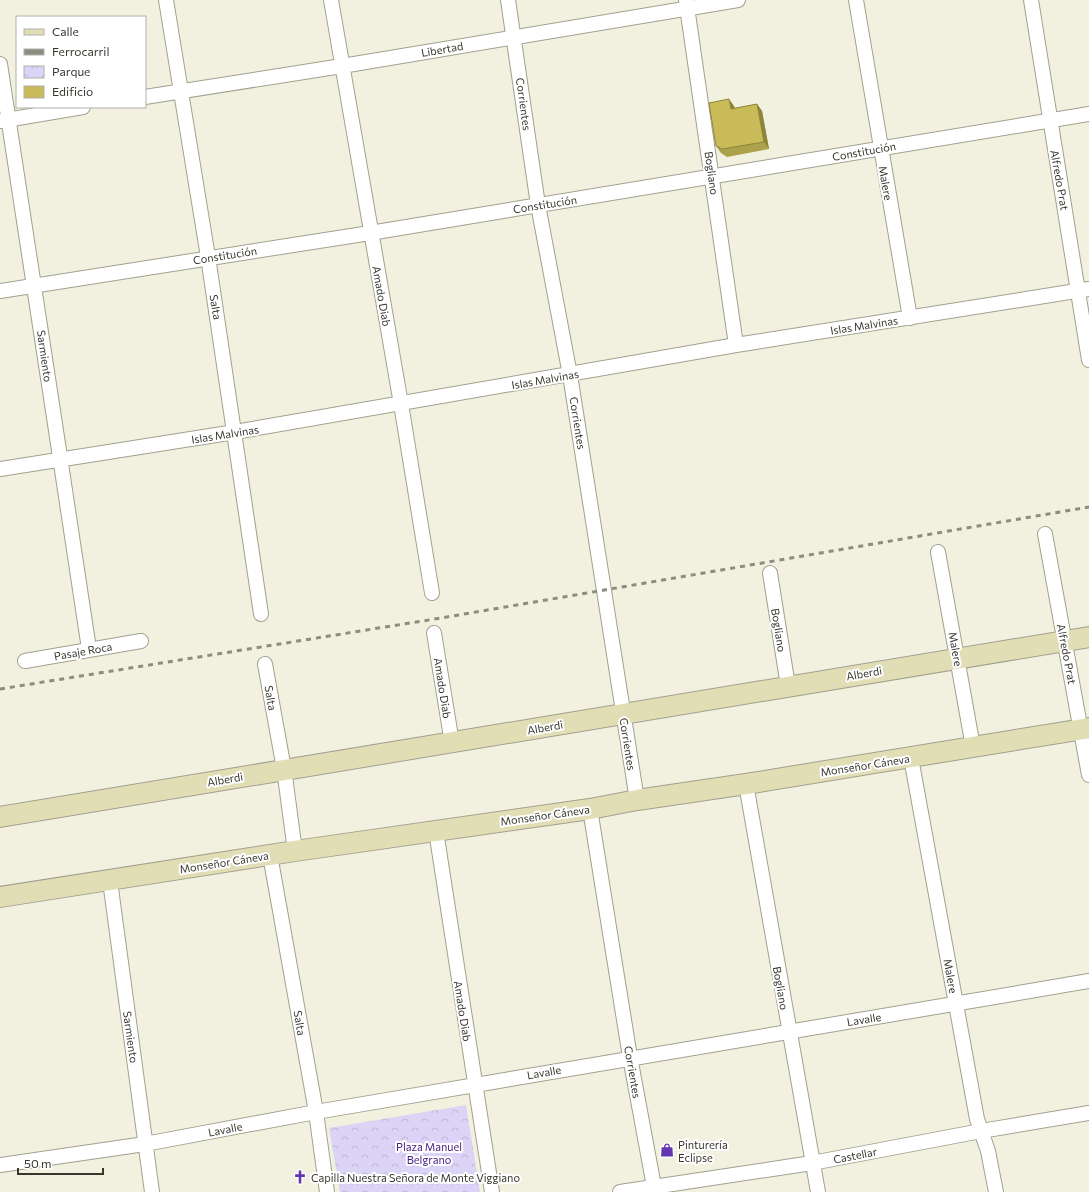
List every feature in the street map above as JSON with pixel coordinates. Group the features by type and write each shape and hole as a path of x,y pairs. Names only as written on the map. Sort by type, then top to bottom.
{"street":[{"name":"Salta","path":"166,0 208,257 261,614"},
{"name":"Amado Diab","path":"331,0 432,593"},
{"name":"Corrientes","path":"508,0 515,37 538,206 570,375 637,800"},
{"name":"Libertad","path":"146,97 515,37 687,4 738,0"},
{"name":"Malere","path":"856,0 910,318"},
{"name":"Alfredo Prat","path":"1031,0 1050,121 1084,290 1089,360"},
{"name":"Bogliano","path":"687,4 736,345"},
{"name":"Sarmiento","path":"0,64 4,120 36,285 60,460 89,649"},
{"path":"4,120 77,108"},
{"name":"Constitución","path":"0,291 538,206 1089,114"},
{"name":"Islas Malvinas","path":"0,469 235,432 736,345 1084,290"},
{"name":"Alfredo Prat","path":"1045,534 1065,641 1085,729 1089,775"},
{"name":"Malere","path":"938,552 973,747"},
{"name":"Bogliano","path":"770,573 788,686"},
{"name":"Amado Diab","path":"434,633 452,743"},
{"name":"Alberdi","path":"0,817 1089,636"},
{"name":"Pasaje Roca","path":"25,661 141,641"},
{"name":"Salta","path":"265,664 284,769 295,851"},
{"name":"Monseñor Cáneva","path":"0,897 295,851 590,809 637,800 911,758 1085,729"},
{"name":"Malere","path":"911,758 977,1119 988,1151 996,1192"},
{"name":"Bogliano","path":"746,784 788,1030 818,1192"},
{"name":"Corrientes","path":"590,809 630,1057 654,1189"},
{"name":"Amado Diab","path":"436,831 474,1084 492,1192"},
{"name":"Salta","path":"270,855 316,1112 327,1192"},
{"name":"Sarmiento","path":"110,881 152,1192"},
{"name":"Lavalle","path":"0,1166 145,1144 316,1112 630,1057 1089,981"},
{"name":"Castellar","path":"620,1192 654,1189 812,1163 982,1130 1089,1112"}],"green space":[{"name":"Plaza Manuel Belgrano","path":"466,1105 480,1192 340,1192 329,1128"}],"building":[{"path":"729,99 731,109 757,104 764,142 722,149 716,146 709,103"}],"railway":[{"path":"0,689 441,618 1089,507"}],"place":[{"name":"Pinturería Eclipse","path":"667,1150"},
{"name":"Capilla Nuestra Señora de Monte Viggiano","path":"300,1177"}]}
